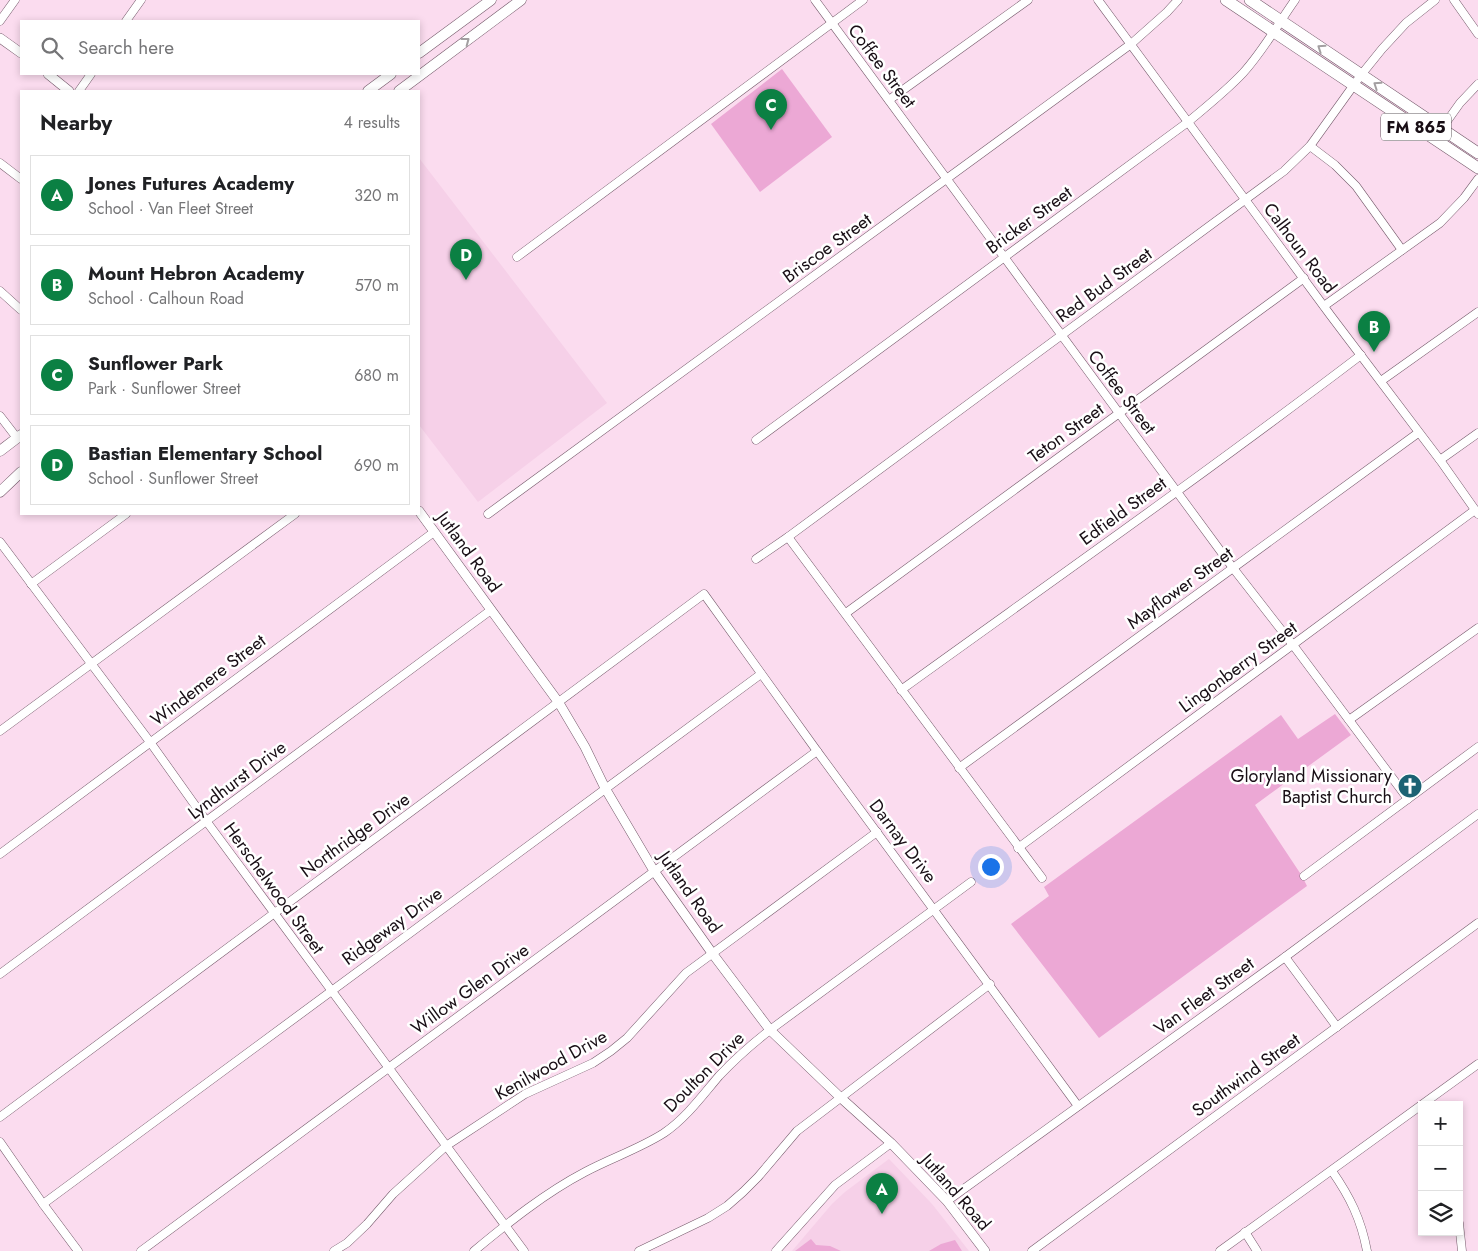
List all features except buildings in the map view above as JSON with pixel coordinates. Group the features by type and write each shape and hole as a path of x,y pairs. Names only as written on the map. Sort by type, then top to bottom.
{"main road":[{"path":"420,52 491,0"},
{"path":"400,90 521,0"},
{"name":"FM 865","path":"1226,0 1478,168"},
{"name":"FM 865","path":"1250,0 1478,153"},
{"path":"437,39 448,54"},
{"path":"369,90 390,75"},
{"path":"0,452 19,437"},
{"path":"0,492 20,473"}],"street":[{"path":"0,22 15,0"},
{"path":"127,20 141,0"},
{"name":"Coffee Street","path":"816,0 1233,568 1408,799"},
{"path":"516,257 863,0"},
{"path":"889,100 1028,0"},
{"name":"Calhoun Road","path":"1098,0 1418,433 1440,460 1476,512"},
{"name":"Briscoe Street","path":"488,514 1131,44 1178,0"},
{"name":"Bricker Street","path":"756,440 1188,122 1243,73 1259,54 1295,0"},
{"name":"Red Bud Street","path":"756,559 1284,171 1310,146 1361,75 1406,23 1435,0"},
{"path":"1454,0 1478,34"},
{"path":"0,38 20,52"},
{"path":"49,75 68,90"},
{"path":"80,90 90,75"},
{"path":"1435,140 1460,103 1478,84"},
{"path":"1310,146 1335,165 1356,186 1402,250"},
{"path":"0,163 20,178"},
{"path":"1324,306 1440,223 1464,198 1478,179"},
{"name":"Teton Street","path":"846,613 1304,278"},
{"path":"0,291 20,309"},
{"path":"1381,381 1478,312"},
{"name":"Edfield Street","path":"902,690 1176,491 1225,458 1361,355"},
{"path":"0,416 19,437"},
{"name":"Mayflower Street","path":"959,768 1418,433"},
{"path":"1440,460 1478,433"},
{"name":"Jutland Road","path":"420,512 559,703 605,788 654,871 770,1030 840,1098 891,1143 947,1201 985,1251"},
{"name":"Lingonberry Street","path":"1018,848 1476,512"},
{"path":"31,584 125,515"},
{"path":"0,731 294,515"},
{"name":"Windemere Street","path":"0,854 434,532"},
{"path":"788,537 1042,878"},
{"name":"Herschelwood Street","path":"0,542 150,742 206,822 524,1251"},
{"name":"Darnay Drive","path":"704,594 1078,1106"},
{"name":"Northridge Drive","path":"0,1117 704,594"},
{"name":"Lyndhurst Drive","path":"0,974 491,610"},
{"path":"1349,720 1478,628"},
{"name":"Ridgeway Drive","path":"43,1204 761,674"},
{"path":"1304,876 1478,747"},
{"name":"Willow Glen Drive","path":"141,1251 817,751"},
{"name":"Van Fleet Street","path":"947,1201 1285,957 1478,814"},
{"name":"Kenilwood Drive","path":"334,1251 347,1243 367,1224 393,1194 446,1146 525,1094 593,1063 611,1051 643,1021 668,990 686,973 877,832"},
{"name":"Doulton Drive","path":"474,1251 505,1225 544,1197 586,1171 649,1142 664,1132 682,1118 741,1053 971,882"},
{"name":"Southwind Street","path":"1032,1251 1478,923"},
{"path":"1285,957 1337,1027"},
{"path":"639,1251 708,1218 727,1206 758,1177 796,1131 990,984"},
{"path":"1429,1101 1478,1064"},
{"path":"1220,1251 1418,1109"},
{"path":"0,1142 78,1251"},
{"path":"776,1251 835,1185 891,1143"},
{"path":"1332,1170 1355,1208 1362,1226 1367,1251"},
{"path":"1245,1232 1256,1251"},
{"path":"1460,1236 1462,1251"}],"shaded area":[{"path":"782,69 832,137 760,192 711,124"},
{"path":"420,159 607,403 478,502 420,426"},
{"path":"1335,714 1351,735 1255,805 1307,886 1099,1038 1011,924 1049,896 1044,887 1281,715 1298,739"},
{"path":"889,1159 932,1204 969,1251 792,1251 832,1204"},
{"path":"811,1239 816,1245 830,1246 841,1251 795,1251"},
{"path":"955,1240 962,1251 929,1251 941,1244"}],"place":[{"name":"Sunflower Park","path":"771,130"},
{"name":"Bastian Elementary School","path":"466,280"},
{"name":"Mount Hebron Academy","path":"1374,352"},
{"name":"Gloryland Missionary Baptist Church","path":"1410,786"},
{"name":"Jones Futures Academy","path":"882,1214"}]}
